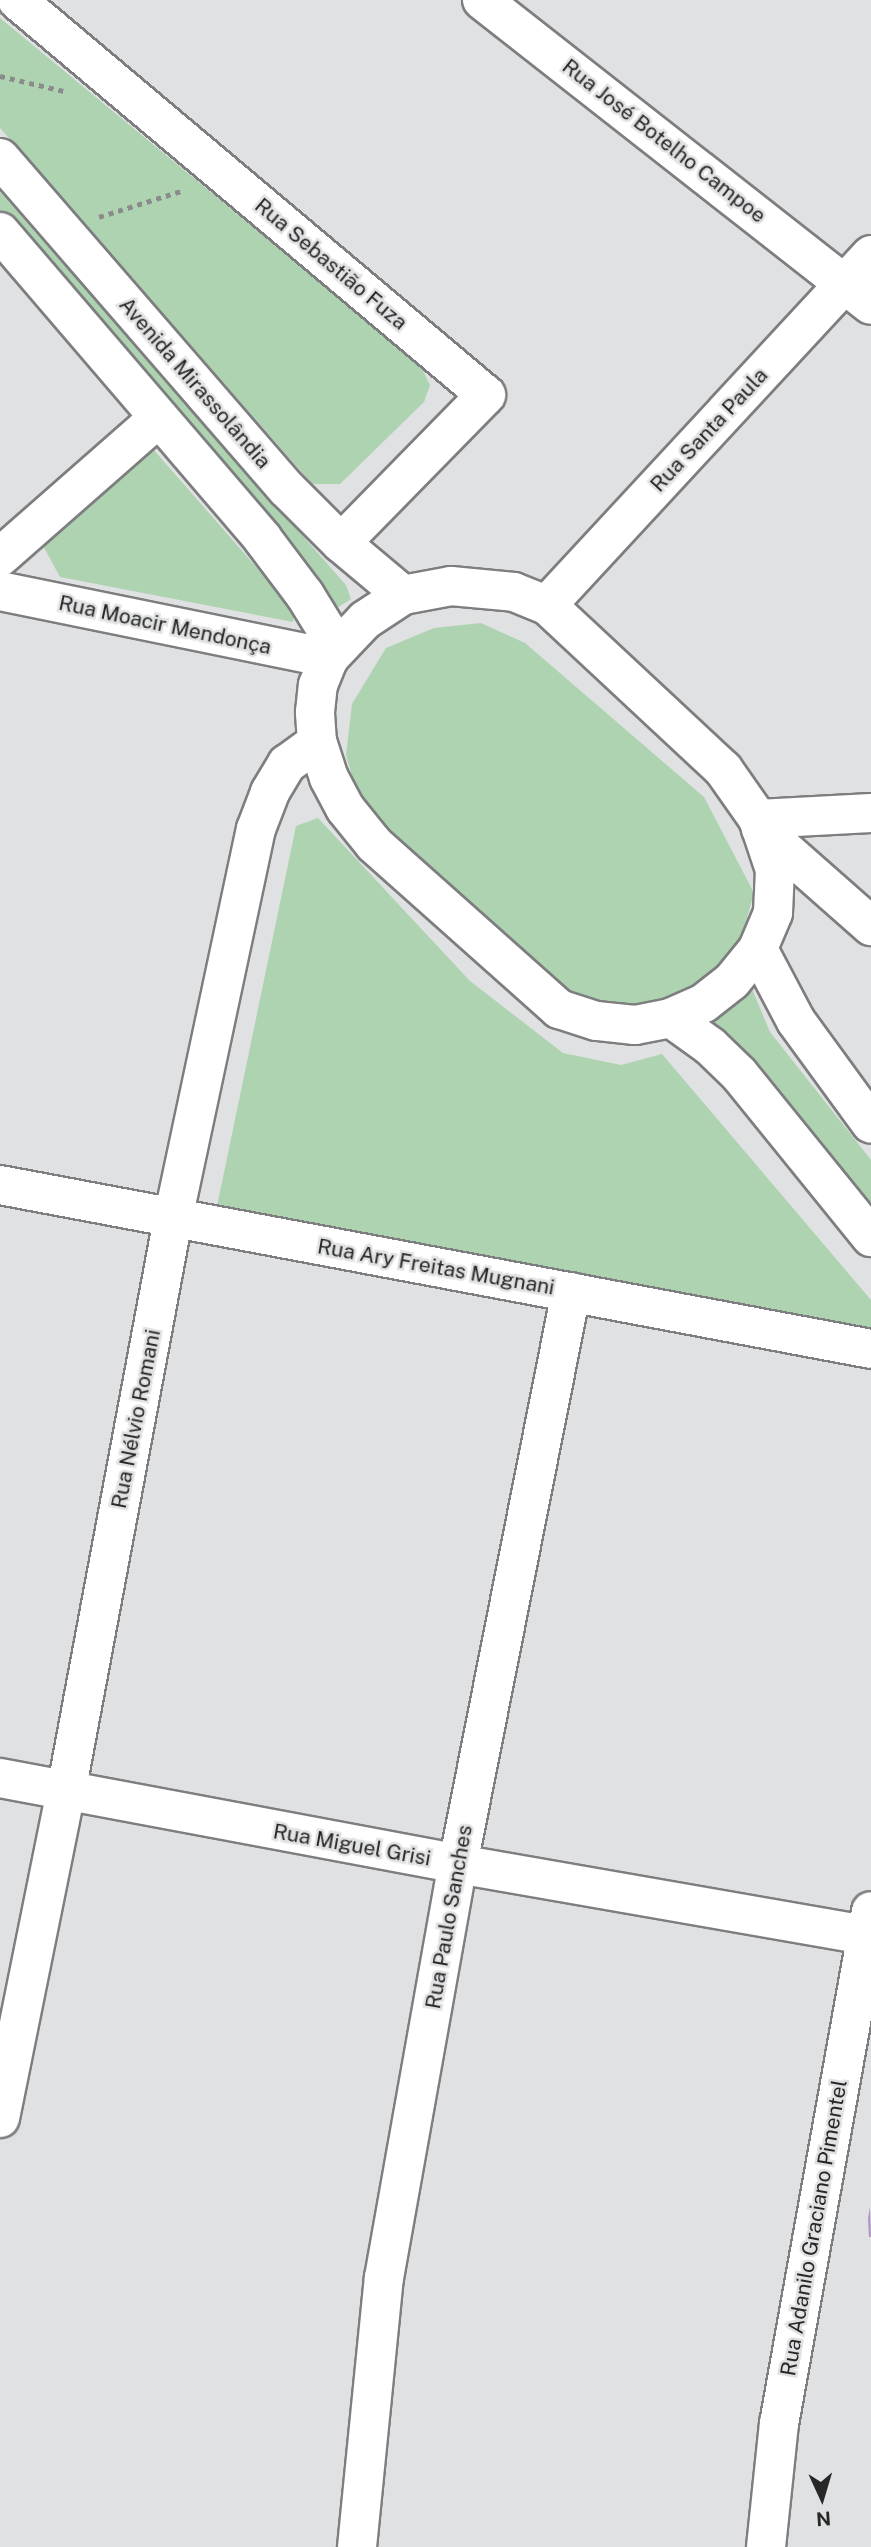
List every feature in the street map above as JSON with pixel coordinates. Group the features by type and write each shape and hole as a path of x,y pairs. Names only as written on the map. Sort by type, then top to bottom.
{"street":[{"name":"Rua Sebastião Fuza","path":"17,0 486,395 341,543"},
{"name":"Rua José Botelho Campoe","path":"482,0 863,281"},
{"name":"Avenida Mirassolândia","path":"0,158 288,489 341,543 403,595"},
{"path":"0,232 262,538 305,595 333,653"},
{"name":"Rua Santa Paula","path":"547,605 863,281"},
{"path":"0,557 158,418"},
{"path":"760,824 775,870 773,913 758,949 732,981 704,1003 671,1018 635,1025 596,1021 559,1009 374,844 345,808 329,778 317,742 314,712 318,685 333,653 365,620 403,595 451,586 485,588 514,592 547,605 723,769 760,824 871,926"},
{"name":"Rua Moacir Mendonça","path":"0,591 333,653"},
{"name":"Rua Nélvio Romani","path":"0,2118 66,1793 173,1219 256,829 270,792 287,764 317,742"},
{"path":"760,824 871,813"},
{"path":"758,949 796,1021 871,1124"},
{"path":"671,1018 710,1046 739,1074 871,1237"},
{"name":"Rua Ary Freitas Mugnani","path":"0,1185 871,1349"},
{"name":"Rua Paulo Sanches","path":"357,2547 384,2277 458,1864 571,1292"},
{"name":"Rua Miguel Grisi","path":"0,1778 66,1793 458,1864 869,1928"},
{"name":"Rua Adanilo Graciano Pimentel","path":"766,2547 779,2424 869,1928"}],"path":[{"path":"61,229 227,176"}],"green space":[{"path":"0,18 420,365 430,385 424,402 340,484 312,484 0,128"},
{"path":"0,192 346,585 351,599 335,609 0,221"},
{"path":"152,448 294,610 293,622 60,577 41,542"},
{"path":"481,623 525,643 704,797 754,893 737,954 670,1008 612,1019 556,996 378,830 359,800 346,755 352,704 386,648 434,628"},
{"path":"318,818 470,981 563,1053 621,1065 662,1054 871,1300 871,1344 216,1211 296,826"},
{"path":"747,977 770,1032 871,1160 871,1217 707,1022"}],"building":[{"path":"870,2207 871,2237 869,2237 868,2218"}]}
